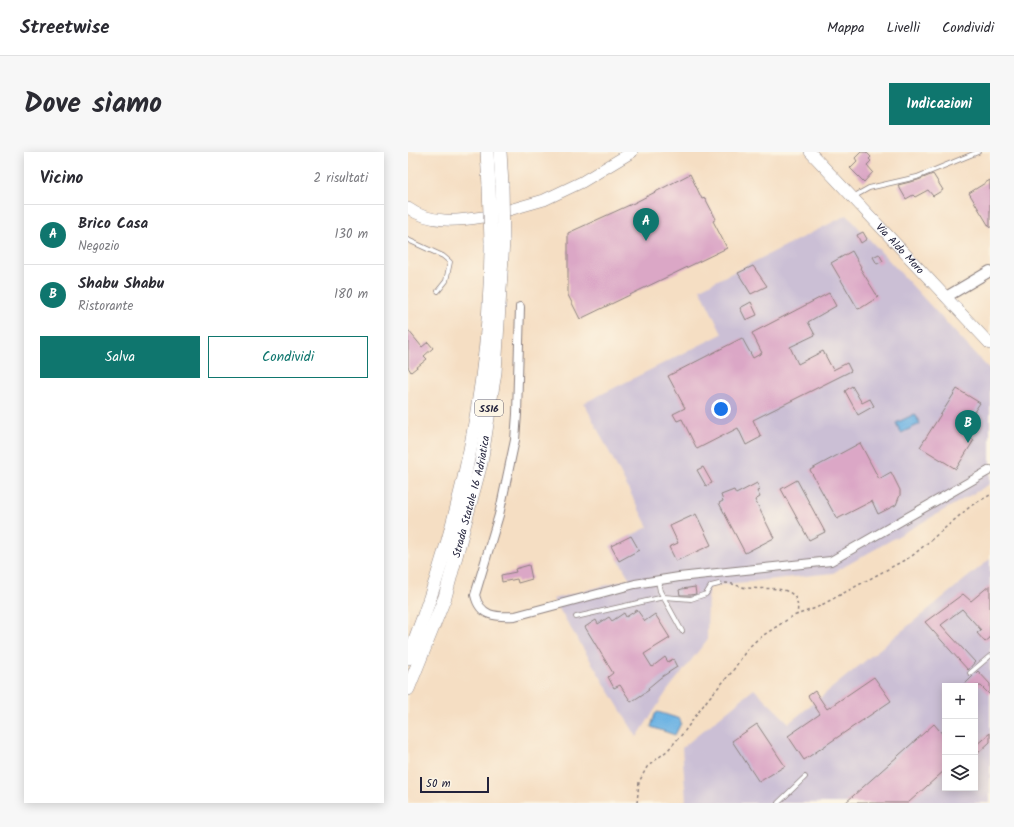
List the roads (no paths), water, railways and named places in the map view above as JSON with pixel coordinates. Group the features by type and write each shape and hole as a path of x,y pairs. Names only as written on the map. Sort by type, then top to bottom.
{"highway":[{"name":"Strada Statale 16 Adriatica","path":"487,152 496,186"},
{"name":"Strada Statale 16 Adriatica","path":"408,689 420,644 439,595 481,463 495,372 497,241 496,186 500,152"},
{"name":"Strada Statale 16 Adriatica","path":"408,658 420,644"}],"main road":[{"path":"509,210 544,200 582,182 632,152"},
{"name":"Via Aldo Moro","path":"810,152 990,344"},
{"path":"408,208 423,216 440,220 462,220 483,217"}],"street":[{"path":"946,297 990,271"},
{"path":"520,307 518,414 515,440 499,515 475,595 477,605 485,612 498,617 515,616 618,588 679,577 831,561 990,470"}],"lane":[{"path":"853,198 869,188 917,177 978,152"},
{"path":"408,240 443,256 450,262 446,281 438,291"},
{"path":"658,581 660,591 682,631"},
{"path":"576,617 664,597 691,599 706,594 711,586 719,584"},
{"path":"970,673 990,656"},
{"path":"778,803 805,777"}],"water":[{"path":"915,414 920,424 901,433 896,423"},
{"path":"658,712 680,719 681,723 675,735 651,727 655,714"}],"place":[{"name":"Brico Casa","path":"646,241"},
{"name":"Shabu Shabu","path":"968,443"}]}
